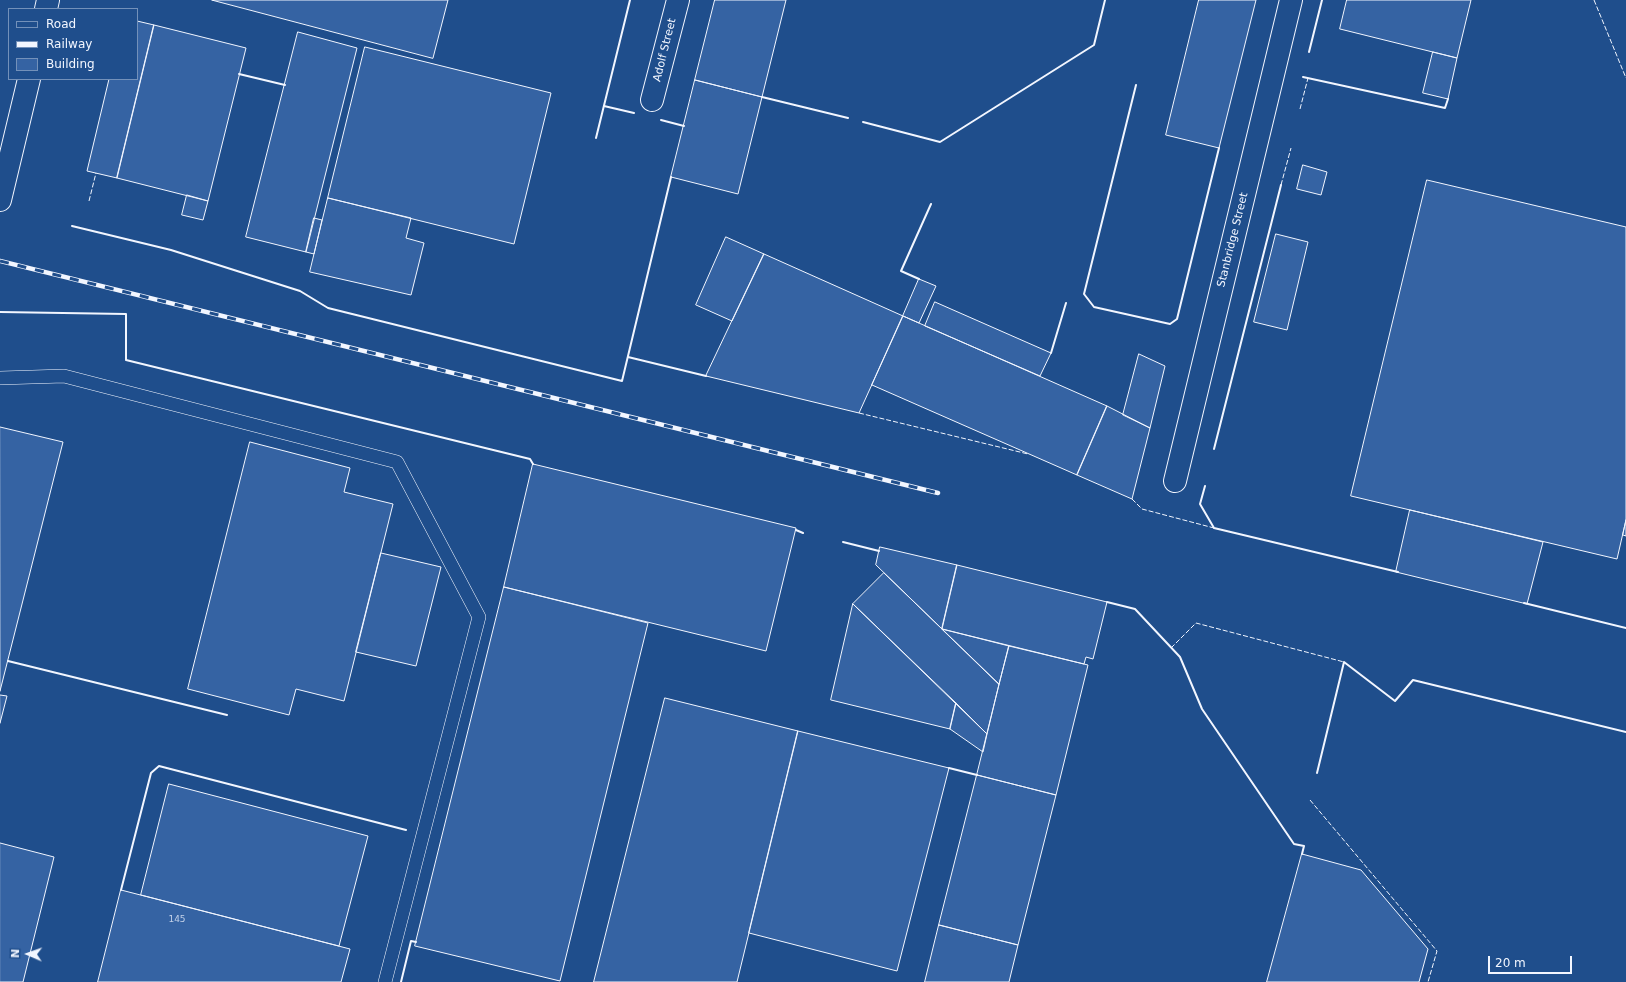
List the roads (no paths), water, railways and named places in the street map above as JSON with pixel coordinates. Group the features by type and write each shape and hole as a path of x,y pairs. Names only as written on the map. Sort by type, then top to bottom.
{"street":[{"name":"Adolf Street","path":"652,100 678,0"},
{"name":"Stanbridge Street","path":"1175,481 1291,0"},
{"path":"0,200 29,80"}],"lane":[{"path":"0,378 64,376 397,462 479,617 385,982"}],"railway":[{"path":"0,261 938,493"}]}
